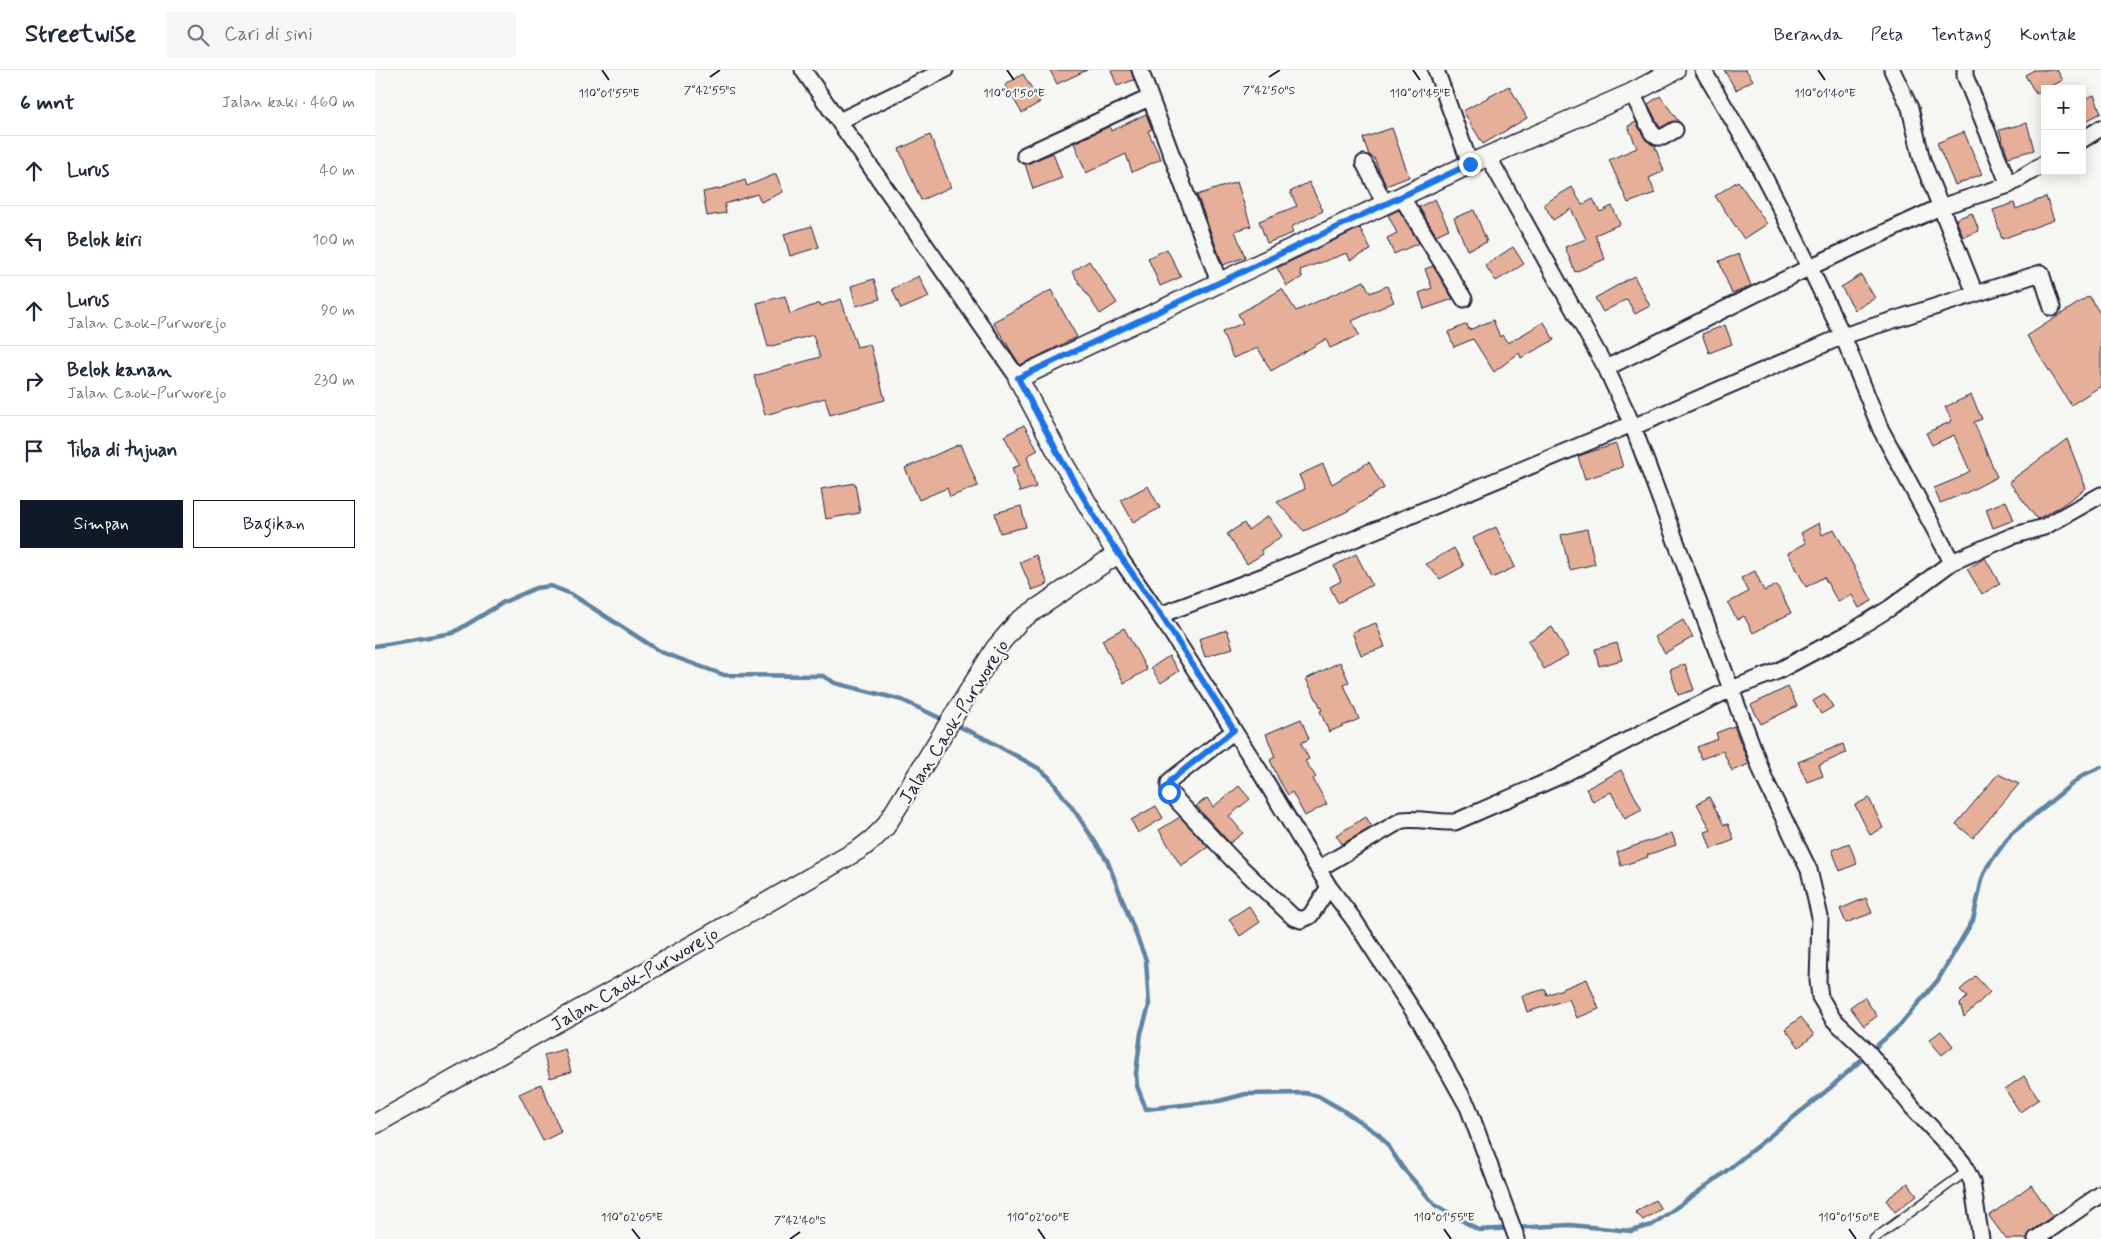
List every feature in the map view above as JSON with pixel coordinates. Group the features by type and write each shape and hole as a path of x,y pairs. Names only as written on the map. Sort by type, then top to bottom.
{"street":[{"path":"803,70 1018,378 1062,461 1117,554 1161,615 1234,730 1329,887 1354,920 1421,1023 1463,1098 1516,1236"},
{"path":"839,122 945,70"},
{"path":"1140,70 1219,282"},
{"path":"1436,70 1470,164"},
{"path":"1018,378 1470,164 1632,93 1673,70"},
{"path":"1703,70 1748,146 1810,267 1843,336 1881,430 1952,562"},
{"path":"1892,70 1910,108 1923,160 1975,294"},
{"path":"1965,70 1965,76 2009,185"},
{"path":"1632,93 1652,133 1657,137 1663,137 1675,130"},
{"path":"1025,154 1149,98"},
{"path":"2086,137 2101,128"},
{"path":"1488,156 1606,368 1632,426 1765,780 1806,864 1815,888 1820,917 1818,982 1820,997 1833,1019 1868,1052 1913,1108 1953,1150 1965,1167 1972,1182 1981,1239"},
{"path":"1364,163 1464,299"},
{"path":"1606,368 1810,267 1940,207 2009,185 2041,165"},
{"path":"1161,615 1277,572 1632,426 1843,336 2041,273 2052,308"},
{"path":"1318,869 1402,820 1415,818 1443,823 1455,822 1561,776 1651,728 1731,690 1778,672 1890,608 1952,562 2012,536 2044,528 2101,495"},
{"name":"Jalan Caok-Purworejo","path":"375,1124 611,992 867,844 885,827 939,743 995,649 1019,621 1117,554"},
{"path":"1234,730 1171,780 1169,792 1232,860 1293,917 1301,920 1310,916 1329,887"},
{"path":"2036,1239 2101,1194"}],"lane":[{"path":"1874,1239 1965,1167"}],"building":[{"path":"1050,70 1087,70 1057,84"},
{"path":"1111,70 1131,70 1134,80 1117,86"},
{"path":"1724,70 1746,70 1753,80 1736,90"},
{"path":"2034,70 2057,70 2063,80 2053,85 2041,85 2041,91 2036,94 2025,75"},
{"path":"1023,74 1040,102 1022,113 1005,85"},
{"path":"1509,86 1527,118 1483,144 1463,111"},
{"path":"2094,95 2101,113 2086,121 2086,98"},
{"path":"1660,96 1679,122 1671,122 1660,128 1648,104"},
{"path":"1146,114 1152,129 1148,131 1161,159 1132,172 1126,154 1086,173 1074,143 1110,126 1111,131"},
{"path":"1636,122 1646,140 1657,146 1655,147 1664,171 1649,178 1655,193 1628,203 1609,160 1637,148 1628,126"},
{"path":"2027,123 2034,150 2008,157 1999,130"},
{"path":"1392,128 1409,177 1386,186 1374,158 1369,155 1363,138"},
{"path":"1964,132 1982,174 1955,185 1937,143"},
{"path":"930,135 951,187 921,200 899,149"},
{"path":"1053,153 1062,178 1033,189 1025,164"},
{"path":"776,174 783,192 761,202 757,194 725,204 726,213 707,216 703,192 745,180 747,186"},
{"path":"1738,181 1767,224 1744,239 1715,196"},
{"path":"1237,182 1251,226 1235,231 1245,257 1223,265 1197,195"},
{"path":"1309,182 1323,211 1291,227 1293,233 1267,243 1259,221 1297,206 1290,192"},
{"path":"1572,187 1582,205 1593,199 1600,212 1612,206 1620,224 1595,235 1605,259 1575,272 1565,247 1586,239 1571,209 1553,220 1544,204"},
{"path":"2046,197 2054,220 2002,239 1993,210 2014,203 2016,209"},
{"path":"1435,199 1449,229 1436,235 1419,207"},
{"path":"1399,210 1419,243 1394,254 1387,238 1397,233 1388,215"},
{"path":"1474,210 1487,242 1467,250 1454,218"},
{"path":"1972,213 1979,231 1963,237 1956,219"},
{"path":"812,226 819,247 790,256 784,234"},
{"path":"1360,228 1371,250 1350,260 1347,253 1300,270 1302,277 1287,286 1277,268"},
{"path":"1513,247 1524,264 1496,281 1485,265"},
{"path":"1167,249 1181,277 1160,286 1148,258"},
{"path":"1739,254 1751,286 1732,294 1719,261"},
{"path":"1089,261 1117,303 1100,314 1072,272"},
{"path":"1433,266 1453,299 1424,309 1419,293 1432,288 1425,269"},
{"path":"1861,275 1875,298 1855,310 1841,287"},
{"path":"919,276 929,297 901,309 892,289"},
{"path":"1634,276 1650,306 1635,314 1627,299 1603,312 1595,298"},
{"path":"874,279 880,299 856,306 851,286"},
{"path":"1364,281 1370,293 1387,286 1394,302 1352,321 1359,335 1330,348 1326,339 1271,371 1258,348 1233,358 1222,332 1243,323 1238,314 1282,289 1296,311"},
{"path":"1051,290 1077,337 1020,365 993,322"},
{"path":"785,296 790,314 820,303 821,306 841,299 857,347 870,344 885,400 830,415 825,398 765,415 754,376 820,357 813,335 768,347 757,303"},
{"path":"2089,296 2101,315 2101,386 2071,405 2027,336"},
{"path":"1493,320 1500,337 1502,335 1508,343 1544,322 1554,340 1521,358 1519,353 1494,372 1473,339 1454,347 1448,332 1467,324 1469,330"},
{"path":"1725,325 1732,344 1709,353 1702,334"},
{"path":"1971,395 1982,419 1974,422 1997,477 1966,493 1940,503 1934,488 1961,477 1970,471 1954,435 1932,445 1926,433 1952,421 1945,407"},
{"path":"1024,425 1038,450 1027,456 1036,487 1020,492 1012,468 1020,465 1004,436"},
{"path":"2067,439 2086,488 2061,506 2037,519 2009,482"},
{"path":"961,444 978,486 950,497 947,488 919,500 905,468"},
{"path":"1616,444 1623,467 1585,479 1578,456"},
{"path":"1369,462 1384,488 1346,512 1304,531 1277,502 1305,489 1299,475 1323,464 1332,484"},
{"path":"855,483 860,513 826,519 821,489"},
{"path":"1148,486 1160,508 1133,522 1121,500"},
{"path":"2006,501 2014,520 1993,528 1986,509"},
{"path":"1021,506 1026,527 1000,533 995,513"},
{"path":"1268,516 1282,536 1261,550 1263,554 1247,564 1227,534 1244,523 1248,530"},
{"path":"1819,523 1822,535 1834,529 1872,601 1859,608 1852,595 1838,602 1824,577 1806,587 1788,553 1806,543 1801,533"},
{"path":"1496,527 1515,567 1492,578 1473,538"},
{"path":"1587,529 1595,564 1570,570 1561,535"},
{"path":"1454,548 1464,566 1440,579 1426,564"},
{"path":"1356,554 1372,585 1338,603 1330,587 1341,581 1334,566"},
{"path":"1036,555 1048,584 1032,590 1020,562"},
{"path":"1985,558 2000,584 1982,594 1967,569"},
{"path":"1755,571 1764,591 1777,585 1791,613 1753,633 1744,616 1737,620 1728,603 1748,592 1741,578"},
{"path":"1683,620 1693,637 1665,653 1655,637"},
{"path":"1376,623 1385,647 1361,655 1352,632"},
{"path":"1552,627 1568,655 1544,669 1528,641"},
{"path":"1124,628 1147,670 1124,683 1102,640"},
{"path":"1227,630 1233,648 1205,657 1199,639"},
{"path":"1617,643 1622,660 1599,666 1595,649"},
{"path":"1169,656 1179,671 1161,683 1151,668"},
{"path":"1340,662 1349,682 1344,685 1359,719 1329,732 1320,711 1322,710 1306,679"},
{"path":"1685,664 1694,690 1678,695 1670,670"},
{"path":"1788,687 1797,706 1761,724 1751,705"},
{"path":"1825,694 1833,707 1821,714 1813,701"},
{"path":"1301,719 1309,739 1301,743 1309,759 1305,761 1316,777 1313,779 1327,804 1305,816 1292,792 1288,795 1279,780 1270,760 1275,757 1266,734"},
{"path":"1734,726 1749,764 1732,771 1723,751 1701,759 1697,747 1718,739 1716,733"},
{"path":"1843,744 1846,753 1819,765 1823,776 1807,782 1798,762"},
{"path":"1621,770 1642,810 1625,819 1611,792 1593,802 1586,789"},
{"path":"1998,774 2019,784 1973,838 1956,824"},
{"path":"1239,786 1250,799 1229,816 1243,833 1230,843 1196,806 1207,798 1213,807"},
{"path":"1709,797 1724,825 1728,824 1734,840 1711,849 1705,832 1711,830 1697,804"},
{"path":"1869,798 1883,828 1870,835 1855,805"},
{"path":"1156,806 1163,818 1138,833 1131,820"},
{"path":"1180,817 1208,847 1181,866 1159,830"},
{"path":"1366,817 1372,827 1342,844 1336,835"},
{"path":"1672,833 1676,845 1621,866 1617,852"},
{"path":"1849,843 1857,864 1840,871 1832,850"},
{"path":"1866,898 1872,913 1846,923 1840,909"},
{"path":"1249,906 1260,922 1240,936 1229,919"},
{"path":"1975,976 1990,992 1964,1017 1960,1004 1967,997 1960,990"},
{"path":"1587,979 1599,1009 1577,1018 1569,999 1527,1012 1522,996 1545,989 1547,995"},
{"path":"1864,997 1877,1016 1864,1026 1850,1007"},
{"path":"1801,1017 1814,1035 1799,1047 1785,1029"},
{"path":"1941,1031 1953,1046 1942,1055 1929,1040"},
{"path":"565,1049 571,1072 550,1078 544,1055"},
{"path":"2024,1076 2039,1099 2020,1112 2005,1089"},
{"path":"541,1084 561,1132 543,1141 519,1094"},
{"path":"1908,1183 1917,1195 1895,1212 1886,1200"},
{"path":"2031,1185 2053,1216 2031,1231 2027,1239 2006,1239 1989,1216"},
{"path":"1655,1200 1661,1209 1643,1220 1635,1212"}],"waterway":[{"path":"375,646 453,633 504,602 536,588 551,586 571,594 661,652 724,675 823,676 835,683 902,700 944,720"},
{"path":"954,724 984,738 1038,768 1049,777 1076,813 1107,860 1146,960 1149,1006 1141,1033 1136,1073 1137,1086 1146,1109 1219,1101 1246,1094 1305,1093 1318,1096 1378,1134 1402,1167 1435,1205 1479,1230 1570,1225 1631,1231 1652,1225 1716,1179 1830,1088 1900,1025 1938,980 1973,920 1982,879 1987,867 2011,834 2083,775 2101,767"}],"route":[{"path":"1169,792 1168,788 1171,780 1234,730 1161,615 1117,554 1062,461 1018,378 1470,164"}]}
